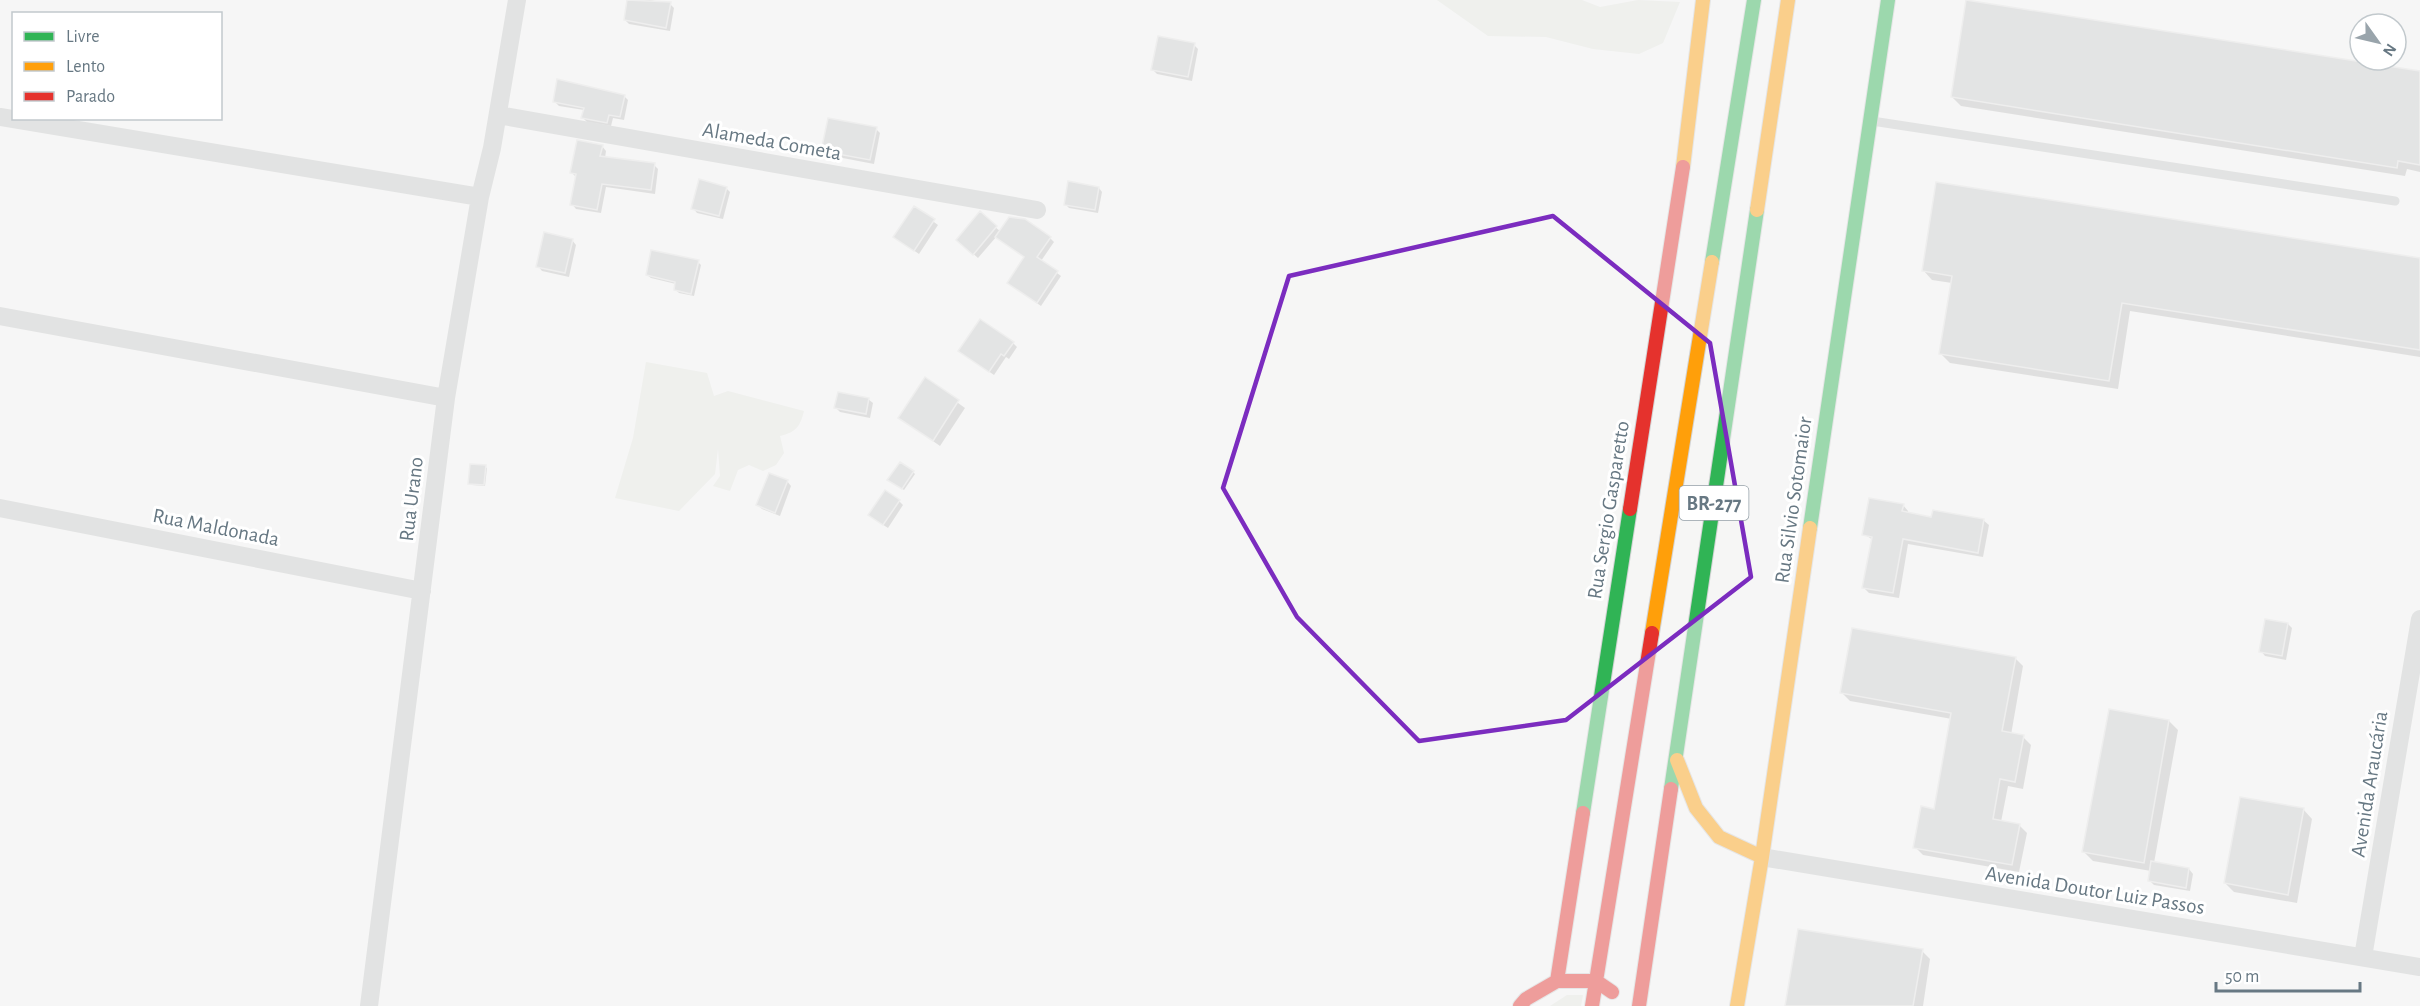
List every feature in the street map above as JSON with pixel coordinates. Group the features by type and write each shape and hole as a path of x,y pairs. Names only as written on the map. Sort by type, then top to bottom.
{"main road":[{"name":"Rua Sergio Gasparetto","path":"1557,981 1687,141 1703,0"},
{"name":"BR-277","path":"1592,1006 1754,0"},
{"name":"BR-277","path":"1639,1006 1788,0"},
{"name":"Rua Silvio Sotomaior","path":"1737,1006 1762,857 1888,0"},
{"path":"1676,757 1696,807 1719,837 1762,857"},
{"path":"1520,1006 1526,999 1557,981 1596,981 1612,993 1614,1006"}],"street":[{"name":"Rua Urano","path":"369,1006 446,398 480,197 498,115 517,0"},
{"name":"Alameda Cometa","path":"498,115 1037,210"},
{"path":"18,120 480,197"},
{"path":"0,316 446,398"},
{"name":"Rua Maldonada","path":"0,507 422,591"},
{"name":"Avenida Araucária","path":"2363,957 2420,619"},
{"name":"Avenida Doutor Luiz Passos","path":"1762,857 2420,967"}],"lane":[{"path":"1870,121 2395,201"}],"highlighted area":[{"path":"1553,216 1710,343 1751,577 1566,720 1419,741 1297,617 1223,488 1289,276"}],"shaded area":[{"path":"1437,0 1582,0 1600,7 1638,0 1680,2 1663,43 1639,54 1593,49 1546,37 1488,36"},
{"path":"646,362 707,373 714,396 728,391 804,411 796,428 780,436 784,453 776,465 763,471 749,465 738,470 730,491 713,486 720,476 718,449 715,474 679,511 615,498 633,438"},
{"path":"1567,995 1583,995 1581,1006 1550,1006"}],"building":[{"path":"627,0 671,2 666,28 624,20"},
{"path":"1966,0 2348,60 2348,72 2408,72 2408,69 2420,71 2420,165 2398,161 2397,168 1951,97"},
{"path":"1158,36 1195,43 1188,77 1151,70"},
{"path":"557,79 625,95 620,117 609,115 607,123 581,118 584,108 553,102"},
{"path":"828,118 877,127 870,160 821,151"},
{"path":"577,140 603,145 600,156 655,163 651,190 602,184 597,210 570,205 576,174 570,173"},
{"path":"699,179 727,187 719,216 691,209"},
{"path":"1068,181 1099,187 1095,210 1064,205"},
{"path":"1936,182 2420,258 2420,350 2122,303 2109,381 1939,354 1952,276 1922,271"},
{"path":"914,206 935,219 914,251 893,237"},
{"path":"980,211 997,226 973,255 956,240"},
{"path":"1009,217 1025,219 1051,237 1037,257 1058,271 1037,303 1007,283 1024,257 995,237"},
{"path":"544,232 573,239 565,273 536,267"},
{"path":"651,250 699,260 691,294 674,290 675,282 646,275"},
{"path":"980,319 1014,342 1004,356 1001,354 989,372 958,351"},
{"path":"925,377 959,400 933,441 898,418"},
{"path":"838,392 869,398 866,414 834,408"},
{"path":"900,462 914,471 902,489 887,480"},
{"path":"470,464 486,465 484,485 468,484"},
{"path":"769,473 788,480 775,513 756,505"},
{"path":"885,490 900,500 883,525 868,515"},
{"path":"1869,498 1904,504 1902,511 1931,517 1933,510 1984,519 1978,553 1903,539 1893,593 1862,588 1872,537 1862,535"},
{"path":"2265,619 2288,623 2282,656 2259,652"},
{"path":"1852,628 2016,657 2002,731 2024,735 2015,782 2000,779 1993,819 2020,824 2012,865 1913,848 1921,806 1934,809 1951,713 1840,693"},
{"path":"2109,709 2169,720 2144,863 2082,852"},
{"path":"2240,797 2304,808 2288,895 2224,883"},
{"path":"2151,861 2189,868 2186,888 2148,881"},
{"path":"1798,929 1923,949 1913,1006 1785,1006"}],"traffic: fast":[{"path":"1712,262 1754,0"},
{"path":"1810,528 1888,0"},
{"path":"1671,789 1757,210"},
{"path":"1583,813 1630,509"}],"traffic: slow":[{"path":"1683,167 1703,0"},
{"path":"1757,210 1788,0"},
{"path":"1652,633 1712,262"},
{"path":"1737,1006 1762,857 1810,528"},
{"path":"1677,760 1696,808 1719,837 1762,857"}],"traffic: jam":[{"path":"1630,509 1683,167"},
{"path":"1592,1006 1652,633"},
{"path":"1639,1006 1671,789"},
{"path":"1520,1006 1526,999 1557,981 1583,813"},
{"path":"1557,981 1596,981 1612,992"}]}
